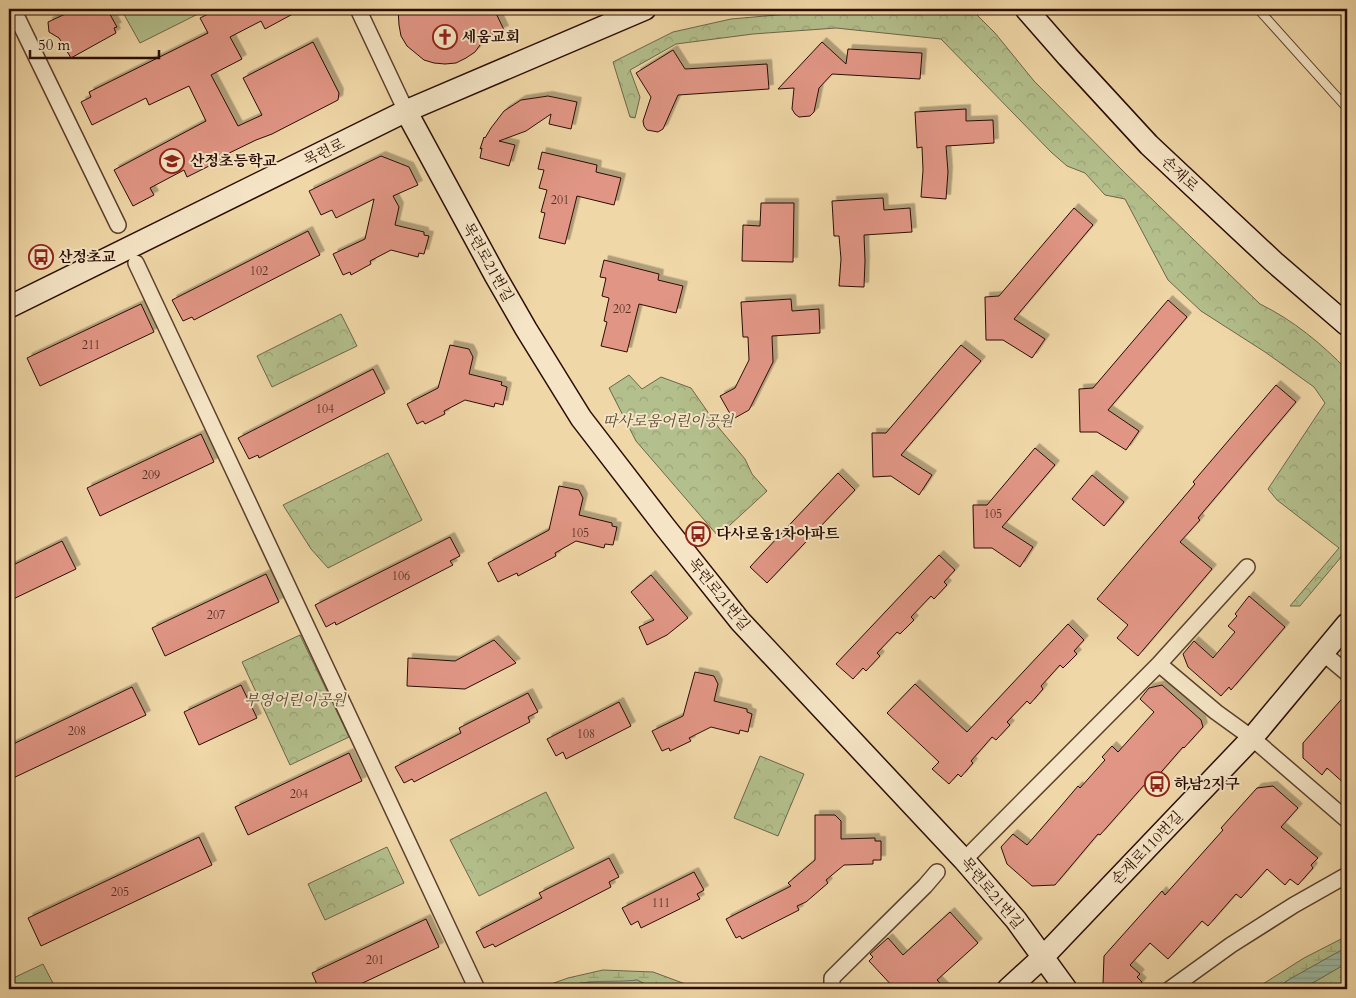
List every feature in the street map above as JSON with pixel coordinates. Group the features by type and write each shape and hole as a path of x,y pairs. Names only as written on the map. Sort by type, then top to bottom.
{"street":[{"path":"13,9 118,225"},
{"path":"358,9 406,111"},
{"name":"목련로","path":"9,307 406,111 645,9"},
{"name":"손재로","path":"1026,9 1149,145 1274,262 1347,325"},
{"name":"목련로21번길","path":"406,111 499,283 581,418 740,621 964,860 1016,920 1044,956 1066,989"},
{"path":"136,263 478,989"},
{"path":"964,860 1159,664 1247,567"},
{"name":"손재로110번길","path":"1008,989 1044,956 1252,738 1347,624"},
{"path":"1323,653 1347,673"},
{"path":"1159,664 1216,712 1252,738 1347,820"},
{"path":"832,989 832,978 926,886 937,872"},
{"path":"1170,989 1231,945 1294,905 1347,875"}],"lane":[{"path":"1258,9 1347,108"}],"green space":[{"path":"121,9 208,9 140,43"},
{"path":"961,9 975,13 995,33 1034,81 1124,172 1260,304 1284,317 1306,333 1347,370 1347,550 1300,606 1290,606 1339,548 1277,500 1268,489 1325,403 1314,387 1265,352 1201,311 1168,280 1125,199 1105,195 1085,173 1067,166 941,39 836,28 753,34 676,44 630,70 640,97 635,118 630,117 613,62 673,32 731,19 822,11 906,12"},
{"path":"341,314 357,346 272,387 257,356"},
{"name":"따사로움어린이공원","path":"629,375 642,389 661,377 691,388 719,428 745,459 752,474 767,491 718,536 636,441 609,388"},
{"path":"388,453 422,520 328,568 311,549 283,505"},
{"name":"부영어린이공원","path":"300,635 349,737 290,765 242,662"},
{"path":"760,756 804,774 778,836 734,818"},
{"path":"546,792 574,848 479,896 450,840"},
{"path":"387,847 404,883 325,920 308,884"},
{"path":"1347,936 1347,947 1275,989 1255,989 1304,958"},
{"path":"1347,963 1347,987 1344,989 1302,989"},
{"path":"43,964 56,989 9,989 9,980"},
{"path":"603,970 653,972 699,989 665,989 649,986 637,980 589,982 575,984 564,989 537,989 568,978"}],"water":[{"path":"1347,947 1347,963 1302,989 1275,989 1290,979"},
{"path":"637,980 649,986 665,989 564,989 582,983"}],"building":[{"path":"76,9 107,9 117,27 114,28 116,33 71,58 59,38 49,32 48,22"},
{"path":"218,9 302,9 265,29 261,21 230,37 242,59 211,75 238,126 262,115 243,78 313,42 339,93 338,100 272,134 221,157 223,159 187,177 184,170 150,188 154,195 133,206 114,170 206,121 189,86 149,105 146,98 92,125 81,102 91,97 89,92 208,33 200,18"},
{"name":"세움교회","path":"398,9 494,9 504,30 485,38 475,52 456,63 434,63 424,60 407,46 401,36"},
{"path":"822,42 846,64 848,49 922,53 920,79 832,74 819,88 814,112 810,116 799,117 792,109 794,88 778,89"},
{"path":"673,50 685,69 767,64 769,89 678,95 663,129 658,132 647,130 643,121 651,97 636,73"},
{"path":"548,96 577,102 571,129 549,124 551,114 526,131 499,141 515,145 509,166 480,158 482,148 480,149 484,137 504,111 521,100"},
{"path":"966,109 966,121 993,120 994,143 946,146 948,172 946,199 921,197 922,147 917,148 915,112"},
{"path":"542,152 597,165 596,172 621,178 614,205 577,196 565,244 539,238 545,213 541,212 547,190 539,188 544,170 538,169"},
{"path":"381,156 409,167 418,185 393,196 399,207 395,225 424,232 424,235 429,236 424,254 419,253 418,257 391,250 370,261 371,264 351,275 350,272 343,275 333,254 365,239 374,199 336,218 332,210 321,215 309,191"},
{"path":"883,198 884,210 910,208 912,232 864,235 864,287 839,286 841,259 839,236 834,236 832,201"},
{"path":"761,203 794,203 793,262 742,261 743,225 760,226"},
{"path":"1074,208 1093,225 1014,319 1045,339 1032,358 1003,340 986,340 985,297 999,296"},
{"path":"308,231 320,255 194,320 192,317 183,321 172,300"},
{"path":"604,260 659,274 658,280 683,286 676,313 639,304 627,352 601,346 607,322 604,321 609,298 602,296 606,278 600,277"},
{"path":"791,299 792,311 819,309 820,333 772,336 773,362 749,410 733,419 720,396 735,388 749,360 748,337 743,337 741,302"},
{"path":"1168,300 1187,317 1108,410 1139,431 1126,450 1097,432 1080,432 1079,389 1093,388"},
{"path":"141,304 154,332 40,386 27,358"},
{"path":"450,345 469,349 473,357 469,374 502,382 501,385 507,387 503,405 495,403 494,407 465,400 444,411 445,414 425,424 423,421 417,424 407,404 438,388"},
{"path":"961,345 981,361 901,455 932,475 919,495 891,476 873,477 872,433 886,433"},
{"path":"373,369 385,393 259,458 258,455 249,459 238,438"},
{"path":"1276,385 1296,402 1180,542 1212,569 1138,656 1117,638 1128,625 1097,599"},
{"path":"201,434 214,462 100,516 87,488"},
{"path":"1035,448 1055,465 1002,527 1033,547 1020,567 992,548 974,548 973,505 987,505"},
{"path":"838,473 855,490 767,583 750,567"},
{"path":"1092,475 1124,502 1104,526 1072,499"},
{"path":"559,486 579,490 583,498 579,515 612,523 612,526 617,527 613,545 605,544 604,548 576,541 555,553 556,556 518,576 517,573 498,582 488,563 549,530"},
{"path":"450,537 460,556 450,561 453,565 336,625 335,622 326,627 315,605"},
{"path":"62,541 76,569 9,601 9,567"},
{"path":"939,555 955,570 944,582 947,585 934,599 931,596 911,617 914,620 900,634 897,632 877,653 880,656 866,671 863,668 853,679 836,664"},
{"path":"266,574 279,602 165,656 152,628"},
{"path":"651,575 688,618 667,635 647,645 639,627 654,620 631,592"},
{"path":"1249,596 1285,627 1231,690 1229,687 1221,696 1188,667 1183,654 1194,641 1213,658 1235,632 1228,626 1237,616 1235,614"},
{"path":"1068,624 1084,640 1074,651 1077,654 1063,668 1060,665 1041,686 1043,689 1030,704 1027,701 1007,722 1010,725 996,740 992,737 971,761 973,763 961,777 958,774 949,784 932,769 939,762 887,713 915,684 967,732"},
{"path":"494,640 516,663 465,689 407,686 408,658 455,661"},
{"path":"695,672 714,676 718,684 714,701 747,709 747,712 752,714 748,732 740,730 739,734 711,727 689,738 691,741 670,751 669,748 662,751 652,731 683,716"},
{"path":"241,685 257,718 199,745 184,712"},
{"path":"1162,685 1201,720 1203,727 1156,778 1153,775 1100,835 1098,834 1055,885 1032,886 1007,864 1001,847 1013,834 1027,845 1078,786 1080,788 1105,760 1102,757 1112,746 1118,752 1154,712 1140,699 1149,688"},
{"path":"132,687 146,715 9,780 9,746"},
{"path":"528,693 538,712 528,717 530,722 414,782 412,779 404,783 395,767 461,733 459,728"},
{"path":"1347,693 1347,786 1327,768 1322,775 1303,758 1303,743"},
{"path":"619,702 631,726 566,759 563,752 556,756 547,739"},
{"path":"349,753 362,781 248,835 235,807"},
{"path":"1273,786 1298,808 1281,827 1318,858 1311,865 1313,868 1298,885 1290,879 1285,885 1267,869 1241,898 1236,894 1208,926 1202,921 1168,959 1150,943 1130,965 1140,974 1137,977 1142,982 1136,989 1109,989 1103,984 1104,956 1162,891 1165,895 1223,830 1221,828 1257,788"},
{"path":"815,815 835,815 841,821 841,839 875,838 875,841 881,841 881,860 873,860 873,864 844,865 826,880 828,883 806,902 797,906 799,910 742,939 740,936 736,938 726,919 791,886 788,883 815,860"},
{"path":"199,837 212,865 41,946 28,918"},
{"path":"609,858 619,877 609,882 611,887 495,947 493,944 484,948 476,932 542,898 539,893"},
{"path":"694,872 704,890 697,894 700,899 641,928 638,921 631,925 622,908"},
{"path":"950,912 978,943 937,980 946,989 895,989 869,961 873,957 870,954 888,938 903,955"},
{"path":"426,919 439,947 350,989 319,989 312,973"}],"place":[{"name":"세움교회","path":"445,37"},
{"name":"산정초등학교","path":"172,161"},
{"name":"산정초교","path":"41,257"},
{"name":"다사로움1차아파트","path":"698,534"},
{"name":"하남2지구","path":"1157,784"}]}
